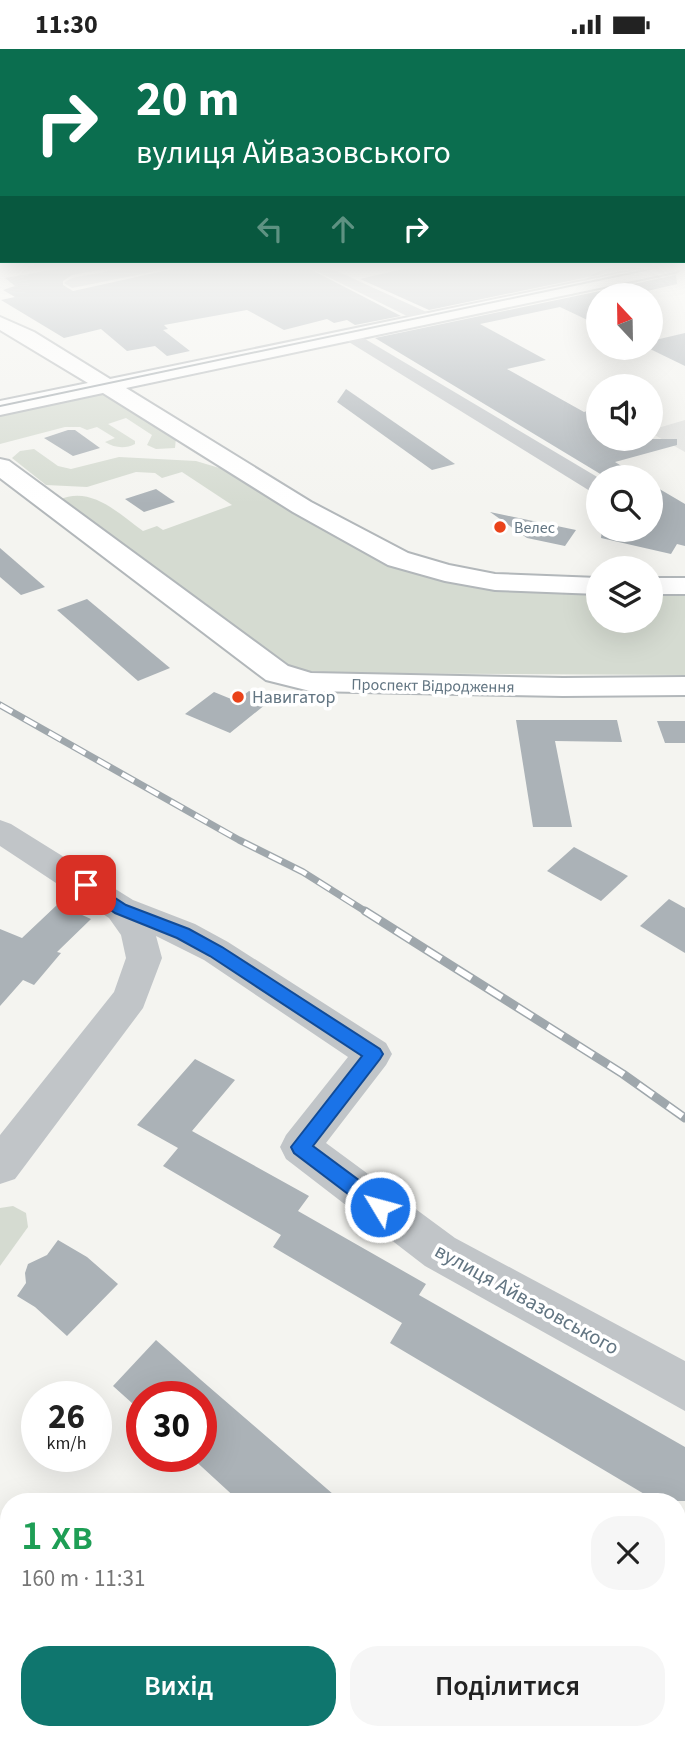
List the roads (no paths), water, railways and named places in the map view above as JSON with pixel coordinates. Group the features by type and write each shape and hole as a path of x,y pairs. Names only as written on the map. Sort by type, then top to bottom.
{"main road":[{"path":"42,346 328,522 398,559 445,573 495,582 586,586"},
{"path":"0,408 99,383 278,346"},
{"path":"0,399 292,346"},
{"name":"Проспект Відродження","path":"0,466 277,673 310,683 685,686"},
{"path":"663,586 685,586"}],"street":[{"path":"367,346 586,479"},
{"path":"0,831 121,909 138,932 144,958 130,998 0,1166"},
{"name":"вулиця Айвазовського","path":"121,909 183,933 216,951 373,1054 300,1147 440,1252 685,1387"}],"tram line":[{"path":"0,406 286,346"}],"railway":[{"path":"0,705 239,840 303,872 368,913"},
{"path":"365,911 623,1074 685,1118"}],"place":[{"name":"Велес","path":"500,527"},
{"name":"Навигатор","path":"238,697"}]}
